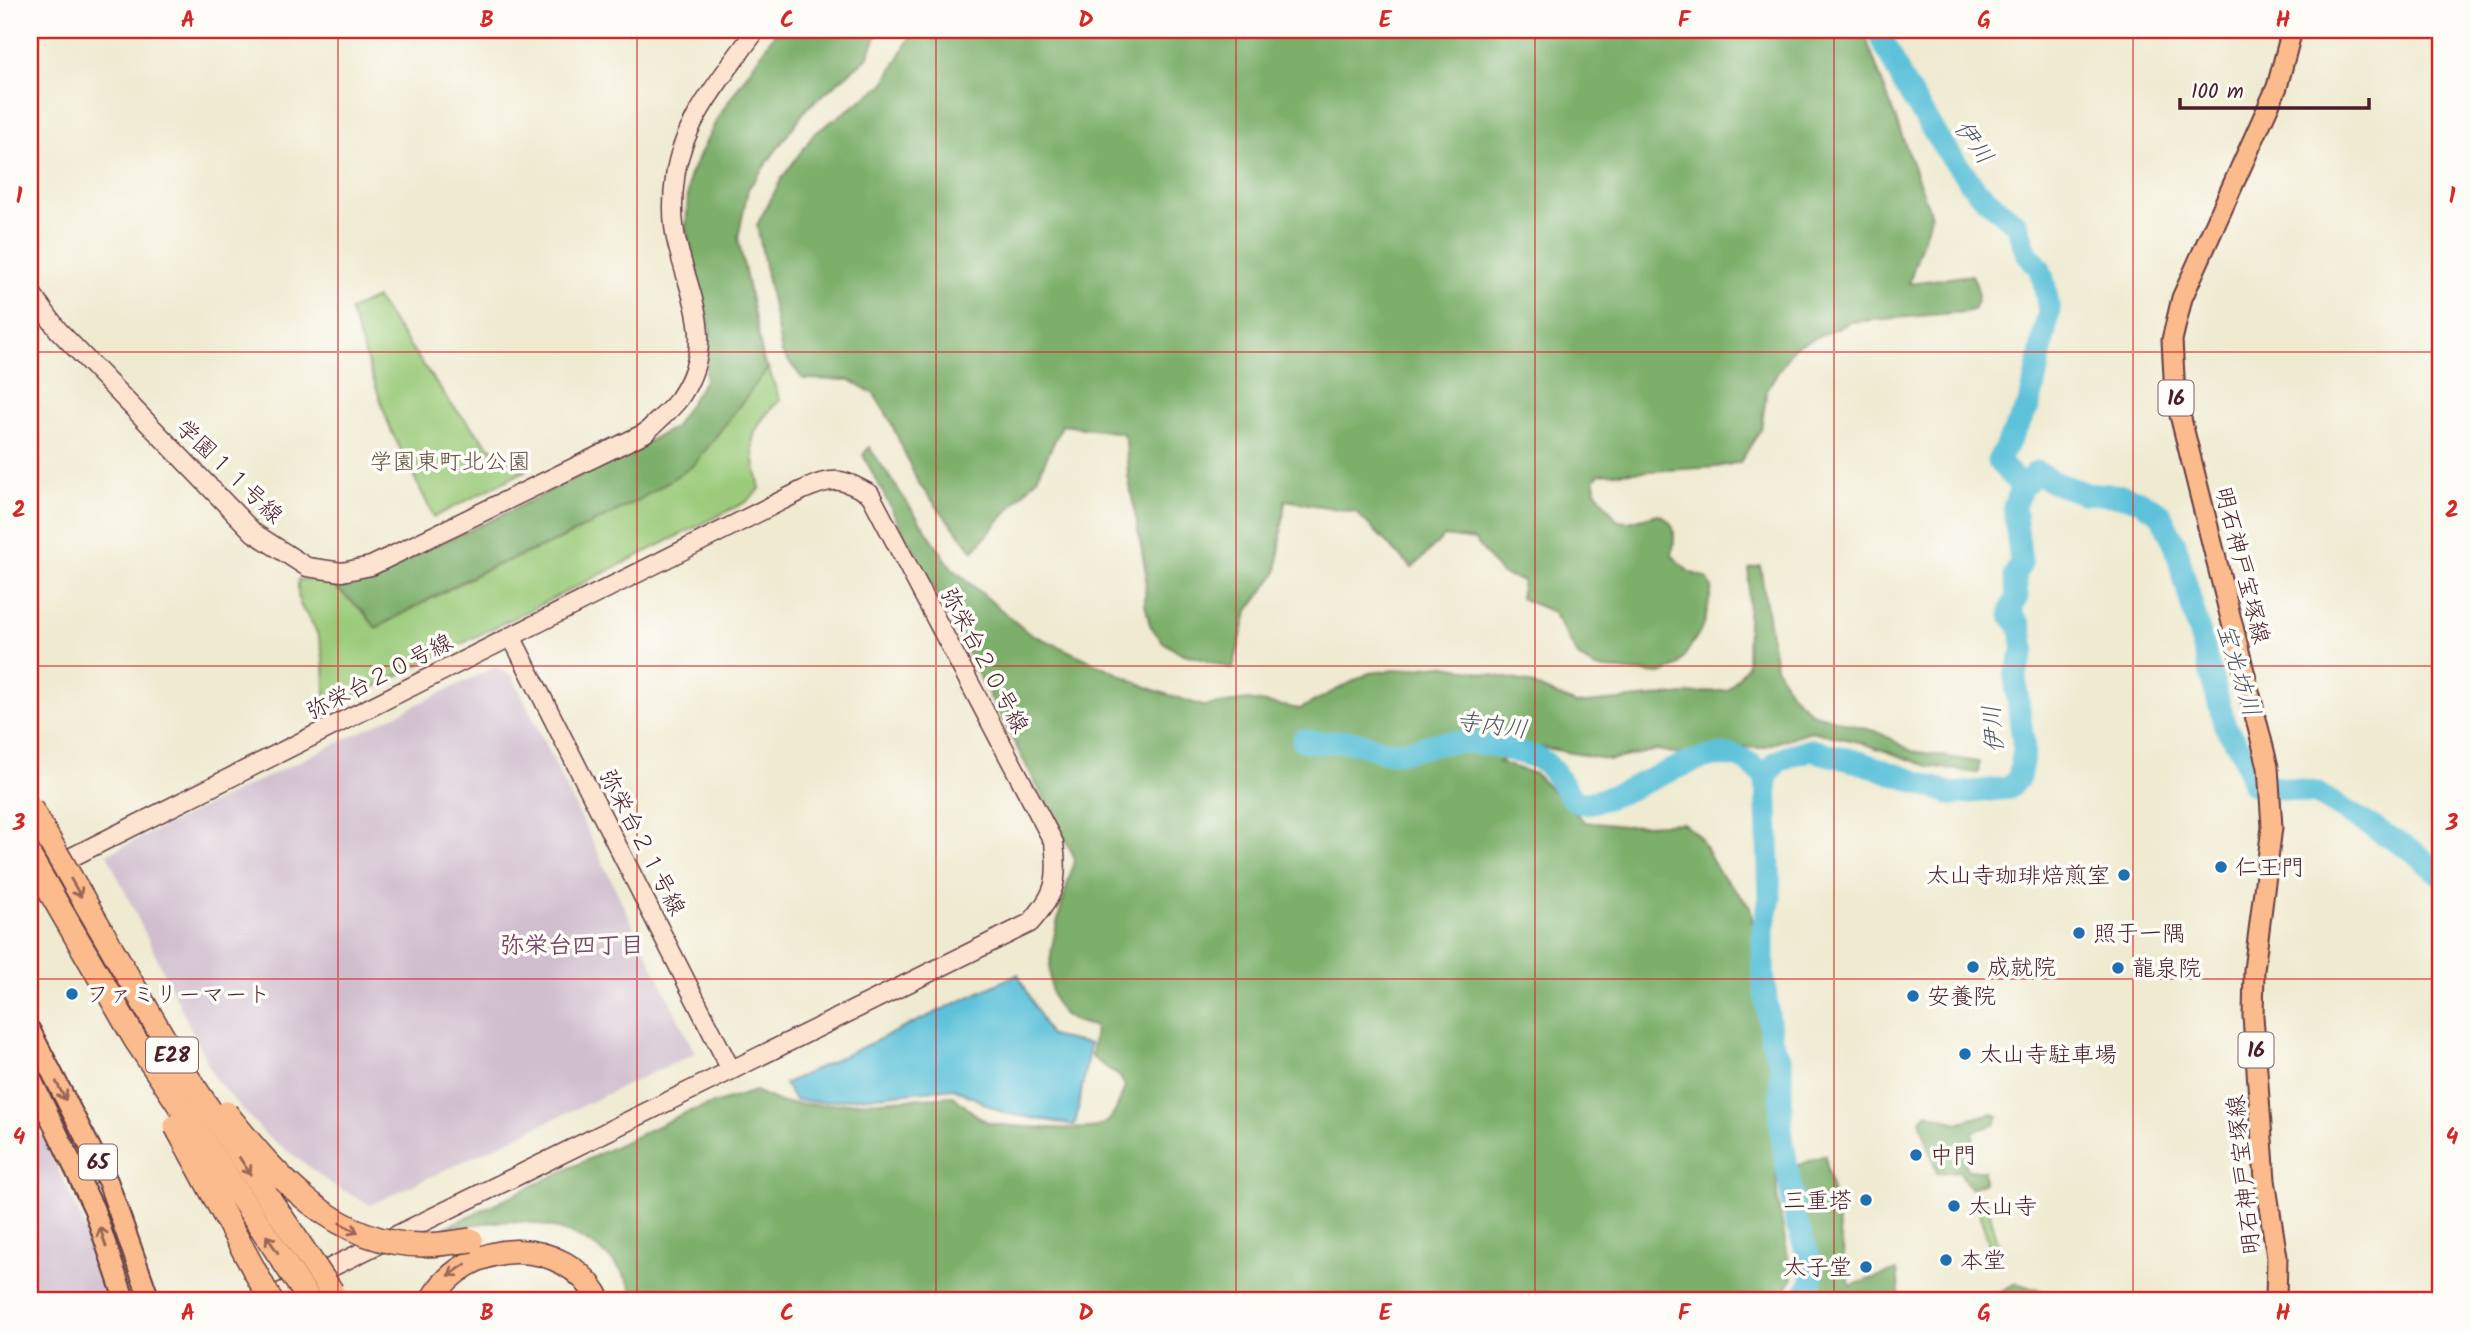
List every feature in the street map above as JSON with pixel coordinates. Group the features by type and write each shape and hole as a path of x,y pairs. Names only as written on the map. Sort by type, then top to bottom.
{"highway":[{"name":"E28","path":"30,807 178,1063 335,1297"},
{"name":"E28","path":"30,857 135,1039 310,1301"},
{"path":"135,1039 156,1092 271,1301"},
{"path":"178,1063 210,1092 271,1167 320,1211 356,1232 384,1241 423,1245 521,1238 556,1245 591,1268 614,1301"},
{"path":"431,1301 448,1276 476,1258 509,1250 535,1252 559,1261 585,1280 600,1301"}],"main road":[{"name":"明石神戸宝塚線","path":"2276,1301 2277,1257 2265,1180 2253,1016 2254,970 2272,827 2270,789 2175,395 2172,340 2182,298 2277,87 2292,30"},
{"name":"65","path":"30,1030 108,1182 150,1301"},
{"name":"65","path":"30,1076 94,1209 125,1301"}],"street":[{"name":"学園１１号線","path":"30,292 58,330 254,533 307,567 342,572 371,566 645,433 678,401 694,373 701,337 696,301 677,245 673,207 675,174 700,110 756,30"},
{"name":"弥栄台２０号線","path":"30,878 803,489 825,481 843,480 870,494 1054,843 1057,867 1050,900 1030,923 263,1301"},
{"name":"弥栄台２１号線","path":"511,636 731,1070"}],"shaded area":[{"path":"495,667 512,675 695,1053 370,1205 333,1185 265,1134 215,1079 107,854"},
{"path":"30,1110 80,1215 112,1301 30,1301"}],"green space":[{"path":"777,30 879,30 867,58 807,108 748,189 738,238 764,362 768,368 694,465 639,500 559,540 482,571 376,628 363,611 329,582 344,588 498,517 674,428 705,380 710,326 686,230 689,177 718,117"},
{"path":"914,30 1863,30 1931,215 1909,283 1972,275 1977,288 1977,300 1973,310 1964,312 1851,322 1794,347 1767,389 1761,429 1740,462 1717,467 1599,474 1594,480 1595,490 1618,521 1629,522 1658,514 1669,521 1674,530 1672,555 1689,572 1707,578 1712,588 1704,625 1678,666 1661,674 1595,668 1578,656 1553,612 1520,598 1523,581 1500,573 1475,540 1444,536 1412,568 1356,512 1285,500 1277,572 1247,612 1233,669 1178,652 1162,641 1150,625 1145,604 1146,573 1128,475 1126,440 1122,433 1062,425 1037,478 973,551 918,483 890,420 874,394 850,380 803,379 782,353 757,225 782,178 814,134 884,84"},
{"name":"学園東町北公園","path":"376,298 451,404 488,445 525,471 434,517 390,428 350,310"},
{"path":"768,368 780,400 755,431 753,451 760,489 746,502 325,712 321,644 301,605 298,579 329,582 363,611 376,628 483,571 559,540 639,500 694,465"},
{"path":"869,447 952,568 1027,632 1154,690 1203,706 1248,700 1300,709 1369,673 1442,665 1527,682 1576,704 1728,690 1747,667 1749,569 1760,566 1776,667 1790,692 1811,713 1878,732 1912,751 1979,762 1978,773 1928,766 1859,742 1811,731 1760,748 1721,746 1685,755 1657,750 1610,760 1534,746 1498,762 1535,774 1585,822 1624,826 1683,823 1699,836 1718,871 1750,906 1774,1070 1777,1196 1792,1278 1779,1301 637,1301 630,1284 608,1257 578,1237 561,1230 515,1221 444,1228 687,1112 755,1091 782,1103 820,1105 953,1096 988,1122 1044,1128 1100,1126 1110,1119 1116,1109 1125,1086 1120,1077 1092,1057 1095,1027 1069,1018 1057,1005 1051,988 1053,942 1075,858 863,455"},
{"path":"1927,1113 1957,1123 1991,1113 1998,1116 1995,1125 1973,1131 1974,1144 1961,1151 1967,1170 1984,1170 1984,1183 1970,1188 1959,1171 1937,1173 1920,1120"},
{"path":"1825,1155 1850,1286 1897,1270 1900,1301 1809,1301 1821,1289 1800,1222 1795,1167"},
{"path":"1986,1199 2000,1250 1991,1252 1977,1202"},
{"path":"2016,1283 2042,1291 2037,1301 1982,1301"}],"water":[{"path":"1018,974 1050,1036 1090,1044 1075,1125 1004,1113 954,1088 820,1102 795,1100 784,1084"}],"waterway":[{"name":"伊川","path":"1878,30 1904,84 1939,140 1977,191 2017,225 2027,254 2039,267 2044,282 2049,311 2033,390 2028,407 1998,461 2022,487"},
{"name":"伊川","path":"1799,1301 1811,1284 1813,1269 1796,1222 1781,1131 1781,1062 1771,1039 1763,974 1763,928 1770,899 1766,777 1777,762 1793,754 1811,750 1862,763 1952,794 2009,788 2019,778 2024,750 2015,677 2024,649 2020,625 2011,615 2017,597 2015,575 2021,563 2014,506 2022,487 2037,472 2052,482 2084,493 2124,496 2140,501 2160,513 2175,544 2225,726 2242,751 2253,784 2316,793 2414,852 2441,875"},
{"name":"寺内川","path":"1303,740 1355,742 1391,752 1454,742 1500,747 1541,760 1572,797 1585,803 1623,792 1685,764 1723,755 1740,758 1766,777"}],"place":[{"name":"仁王門","path":"2221,867"},
{"name":"太山寺珈琲焙煎室","path":"2124,875"},
{"name":"照于一隅","path":"2079,933"},
{"name":"成就院","path":"1973,967"},
{"name":"龍泉院","path":"2118,968"},
{"name":"ファミリーマート","path":"72,994"},
{"name":"安養院","path":"1913,996"},
{"name":"太山寺駐車場","path":"1965,1054"},
{"name":"中門","path":"1916,1155"},
{"name":"三重塔","path":"1866,1200"},
{"name":"太山寺","path":"1954,1206"},
{"name":"本堂","path":"1946,1260"},
{"name":"太子堂","path":"1866,1267"}],"district":[{"name":"弥栄台四丁目","path":"572,945"}],"water label":[{"name":"宝光坊川","path":"2239,670"}]}
